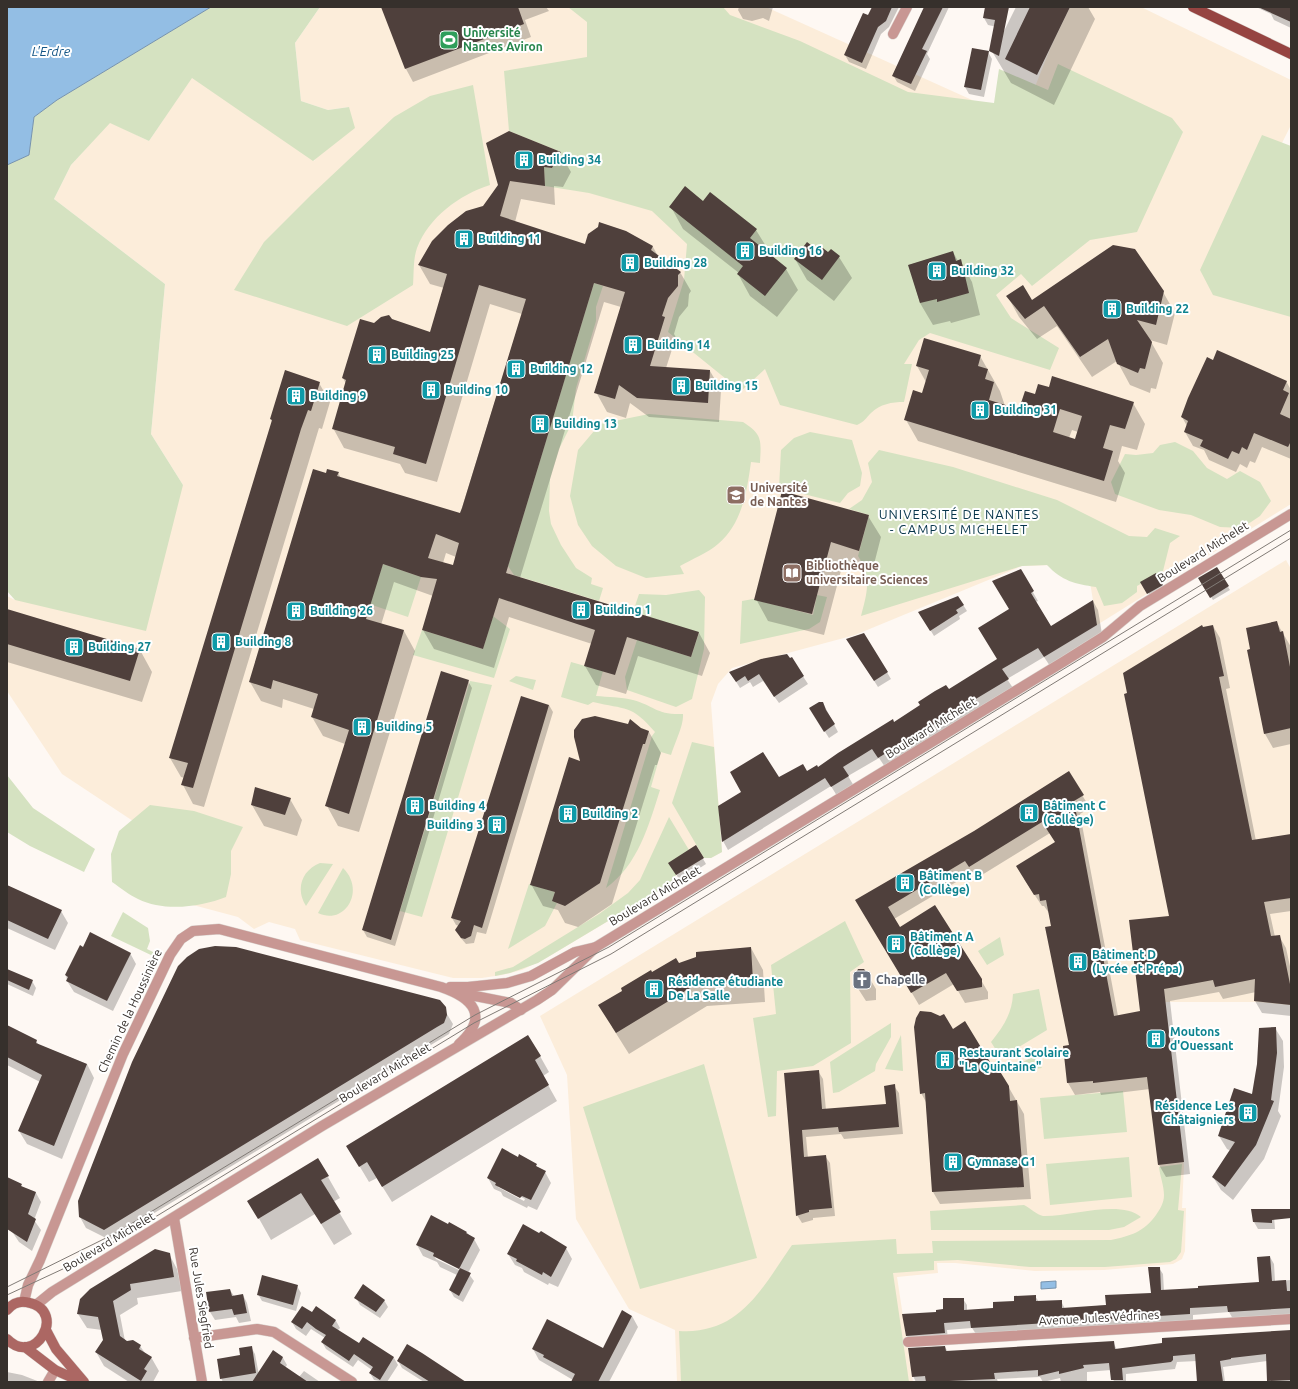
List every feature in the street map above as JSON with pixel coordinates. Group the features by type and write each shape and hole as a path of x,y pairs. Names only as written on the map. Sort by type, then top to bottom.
{"main road":[{"path":"1193,7 1291,54"},
{"path":"7,1310 14,1304 24,1302 36,1305 44,1314 46,1320 46,1330 44,1335 36,1343 25,1347"},
{"path":"46,1330 56,1349 83,1382"},
{"path":"9,1342 25,1347 55,1370 83,1382"}],"street":[{"path":"893,34 906,7"},
{"name":"Boulevard Michelet","path":"36,1305 52,1292 322,1126 521,1010 552,990 596,947 1063,662 1103,637 1140,606 1291,514"},
{"name":"Chemin de la Houssinière","path":"24,1302 28,1285 40,1260 129,1041 170,955 182,939 193,931 220,929 441,987 458,993 511,1003 521,1010"},
{"name":"Chemin de la Houssinière","path":"441,987 468,987 508,983 531,976 575,952 596,947"},
{"name":"Chemin de la Houssinière","path":"454,1048 469,1034 475,1019 473,1007 466,998 458,993"},
{"name":"Rue Jules Siegfried","path":"174,1218 202,1382"},
{"name":"Avenue Jules Védrines","path":"908,1342 1291,1319"},
{"path":"194,1338 257,1329 274,1332 352,1382"},
{"path":"48,1382 55,1370"}],"shaded area":[{"name":"Université de Nantes","path":"320,7 766,7 1021,122 1050,49 1070,7 1141,7 1291,80 1291,125 1282,143 1291,148 1291,504 1097,625 1087,564 1022,566 855,635 732,668 718,684 711,703 722,852 711,858 704,858 676,875 670,884 548,957 522,970 482,978 453,978 300,940 295,929 269,922 254,929 238,917 193,905 142,885 136,823 62,774 7,691 7,596 15,600 183,485 151,434 165,284 54,199 71,165 110,122 149,141 192,77 314,161 349,107 328,110 301,101 295,43"},
{"path":"1286,560 1291,569 1291,1005 1257,1002 1165,1002 1184,1166 1182,1208 1186,1208 1185,1251 1182,1259 1173,1264 1104,1270 1035,1271 955,1263 937,1263 938,1273 897,1277 913,1382 677,1382 675,1330 629,1309 576,1219 567,1075 540,1016"}],"green space":[{"path":"211,7 320,7 295,43 301,101 328,110 349,107 355,128 313,161 192,78 149,141 110,123 71,165 54,199 165,284 151,434 183,485 146,631 15,600 7,591 7,165 29,155 34,117 57,100"},
{"path":"568,7 723,7 730,15 800,41 908,92 994,103 999,69 1048,90 1058,64 1172,118 1183,132 1137,232 1090,240 1032,286 1021,274 996,295 1011,318 1059,348 1050,370 930,333 919,340 904,364 912,364 904,402 891,403 878,407 857,425 780,405 765,369 741,391 668,332 684,280 687,244 652,211 589,193 545,186 544,167 552,168 561,152 509,131 504,71 587,57 587,22"},
{"path":"473,85 490,185 478,189 456,201 429,226 417,248 414,262 413,285 347,326 234,290 264,242 311,195 394,117 430,96"},
{"path":"1262,135 1291,146 1291,317 1213,295 1200,270"},
{"path":"594,283 603,286 596,307 596,321 576,388 572,423 559,449 550,479 549,511 551,524 561,545 576,568 592,578 591,584 603,588 599,601 514,575 508,566"},
{"path":"649,414 743,422 757,435 761,449 760,463 751,462 748,484 742,506 733,527 726,536 710,550 680,566 684,574 646,578 616,566 592,546 578,525 570,496 578,450 600,424"},
{"path":"810,432 852,440 862,473 860,486 848,493 840,503 779,488 781,450 794,438"},
{"path":"1175,442 1193,451 1207,468 1227,479 1240,471 1260,482 1271,501 1260,516 1242,528 1220,527 1191,515 1159,510 1115,494 1111,482 1125,454 1136,455 1153,453 1160,445"},
{"path":"879,450 953,467 1057,500 1129,536 1147,537 1155,528 1180,536 1170,543 1163,571 1137,586 1137,592 1122,603 1104,606 1096,587 1069,581 1058,575 1047,565 1022,566 861,616 865,600 867,579 858,556 869,515 849,509 862,500 872,482 868,463"},
{"path":"383,564 421,577 408,617 369,604"},
{"path":"699,590 705,597 704,649 692,699 676,707 627,690 625,677 637,640 691,657 699,633 633,612 639,594 666,595"},
{"path":"817,595 827,597 820,622 809,629 740,644 742,601 753,599 813,615"},
{"path":"493,616 510,629 494,678 413,655 422,630 483,649"},
{"path":"571,662 603,671 596,696 628,699 640,702 661,712 683,714 681,728 671,755 661,752 651,787 660,790 641,844 626,868 617,879 606,888 652,736 655,732 634,712 593,702 588,705 561,697"},
{"path":"516,676 536,680 533,690 509,681"},
{"path":"470,681 492,685 422,917 400,911"},
{"path":"692,742 714,747 722,852 711,858 704,858 672,803"},
{"path":"7,775 33,808 95,849 84,872 30,846 7,832"},
{"path":"150,805 194,811 243,827 231,851 231,874 226,897 182,907 159,906 135,897 112,882 111,854 119,831"},
{"path":"669,817 689,850 669,863 676,875 670,884 538,963 510,973 495,976 495,972 513,967 599,914 628,893 640,880"},
{"path":"320,863 333,864 306,906 301,893 302,881 309,870"},
{"path":"343,868 350,877 353,886 349,904 337,915 328,916 318,913"},
{"path":"529,884 555,892 552,901 557,903 545,926 508,949"},
{"path":"123,912 148,928 150,941 147,949 155,953 153,956 111,936"},
{"path":"845,921 864,962 850,972 851,1043 813,1066 777,1071 776,1116 768,1117 753,1018 776,1014 771,965"},
{"path":"1000,937 1004,955 987,965 978,951"},
{"path":"1039,989 1047,1030 1001,1058 991,1042 1009,1014 1013,994"},
{"path":"891,1023 891,1037 876,1064 875,1071 839,1092 833,1093 830,1062"},
{"path":"901,1035 903,1071 885,1069"},
{"path":"1034,1056 1042,1068 1013,1072 1012,1068"},
{"path":"704,1064 757,1258 640,1289 583,1107"},
{"path":"1123,1091 1127,1132 1044,1139 1040,1098"},
{"path":"1129,1157 1132,1197 1050,1205 1046,1164"},
{"path":"1182,1164 1178,1210 1184,1211 1181,1252 1176,1259 1170,1262 1105,1267 1030,1267 958,1260 934,1261 934,1270 893,1273 909,1382 681,1382 679,1331 700,1330 718,1325 734,1317 747,1306 759,1292 792,1245 896,1239 897,1254 933,1253 932,1241 1111,1240 1124,1237 1147,1226 1163,1203 1164,1195 1159,1167"},
{"path":"1024,1205 1043,1216 1054,1216 1094,1210 1121,1209 1132,1212 1141,1217 1124,1227 1109,1230 931,1230 930,1211"}],"water":[{"name":"L'Erdre","path":"7,7 211,7 57,100 34,117 29,155 7,165"},
{"path":"1056,1281 1056,1288 1041,1289 1041,1282"}],"building":[{"name":"Université Nantes Aviron","path":"381,7 518,7 524,24 405,69"},
{"path":"872,7 892,7 886,21 878,27 862,63 844,55 863,13 868,15"},
{"path":"924,7 943,7 922,49 927,51 911,84 892,76"},
{"path":"985,7 1009,7 999,56 989,51 995,20 983,18"},
{"path":"1030,7 1070,7 1037,75 1005,59"},
{"path":"1258,7 1291,7 1291,22"},
{"path":"972,48 989,51 981,90 964,87"},
{"path":"509,131 561,152 552,168 544,167 545,186 510,181 500,216 585,244 588,234 598,227 599,222 626,231 653,246 651,250 681,272 678,275 678,286 668,298 662,316 665,317 650,366 710,370 708,403 637,398 619,385 615,399 594,393 625,292 594,283 506,573 699,632 691,657 627,637 615,675 584,666 595,630 499,598 483,649 422,630 437,579 421,577 383,564 366,619 404,630 349,814 325,806 349,730 311,717 318,694 273,680 271,689 249,682 313,469 326,473 327,469 339,472 337,476 460,513 526,299 479,285 426,464 393,454 395,447 332,429 346,380 342,378 360,319 374,323 381,317 389,315 392,319 430,332 447,274 418,265 432,241 448,225 466,211 483,206 498,185 486,143","holes":["436,534 459,543 453,565 428,558"]},
{"name":"Building 16","path":"685,186 703,201 710,192 757,229 750,238 787,268 765,296 737,274 743,266 669,207"},
{"path":"807,242 816,249 819,245 828,252 831,249 840,256 822,280 794,259"},
{"name":"Building 22","path":"1113,245 1135,249 1164,291 1156,325 1137,320 1152,342 1145,369 1140,368 1138,373 1117,364 1108,339 1080,357 1044,306 1025,319 1006,296 1023,285 1032,300"},
{"name":"Building 32","path":"953,251 956,261 961,259 969,293 937,302 937,299 920,303 908,265"},
{"name":"Building 31","path":"924,338 981,355 978,366 988,369 985,379 994,382 989,400 1019,409 1025,391 1035,394 1038,384 1049,387 1052,376 1134,402 1125,429 1110,425 1103,448 1113,451 1104,481 904,420 913,390 922,393 929,370 916,366","holes":["1060,409 1082,416 1075,439 1053,432"]},
{"path":"1217,350 1287,381 1283,390 1289,393 1280,414 1291,419 1291,441 1288,447 1254,433 1247,450 1242,447 1239,454 1232,451 1228,459 1200,446 1203,440 1184,432 1188,421 1181,417 1188,398 1207,357 1213,360"},
{"name":"Building 8","path":"285,370 320,382 311,411 308,410 301,429 193,788 181,785 188,763 169,758 272,420 270,419"},
{"name":"Bibliothèque universitaire Sciences","path":"782,491 869,515 859,551 831,542 812,614 754,600"},
{"path":"1217,567 1229,586 1210,598 1198,578"},
{"path":"1021,569 1034,591 1031,593 1051,626 1093,600 1097,625 1044,657 1038,648 1002,669 1009,679 878,758 872,749 843,767 849,776 831,787 825,778 722,842 718,806 741,792 730,772 763,752 779,777 803,764 807,771 817,765 818,767 893,719 894,722 920,705 918,702 935,691 946,685 949,689 997,659 978,628 1009,609 992,581"},
{"path":"1156,573 1163,585 1147,594 1140,582"},
{"path":"958,596 964,605 956,610 958,613 930,631 918,612"},
{"name":"Building 27","path":"7,609 140,649 130,681 7,644"},
{"path":"1277,621 1280,632 1283,631 1291,672 1291,728 1264,734 1247,650 1250,649 1246,628"},
{"path":"1202,625 1203,627 1213,625 1224,676 1219,677 1252,840 1291,834 1291,898 1264,902 1271,936 1280,935 1291,989 1291,1005 1254,1001 1255,979 1215,987 1213,980 1164,989 1184,1162 1158,1165 1147,1077 1093,1083 1093,1081 1067,1083 1063,1046 1069,1045 1045,927 1051,926 1046,900 1040,901 1039,894 1034,895 1016,866 1055,842 1042,822 969,867 965,861 888,907 900,927 935,905 982,979 982,987 957,991 946,973 911,993 855,900 974,831 1069,771 1084,795 1074,801 1114,1016 1140,1011 1129,920 1169,916 1124,694 1127,693 1123,673"},
{"path":"864,633 888,672 874,681 846,639"},
{"path":"787,654 790,658 792,657 804,676 774,697 759,674 748,681 745,676 736,682 729,672 761,659"},
{"name":"Building 4","path":"441,671 469,680 391,940 362,930"},
{"name":"Building 3","path":"521,696 549,705 482,928 474,925 471,936 465,939 461,938 455,930 461,921 451,918"},
{"path":"819,702 823,702 835,724 824,732 809,708"},
{"name":"Building 2","path":"595,716 628,724 630,719 641,728 649,731 645,744 643,744 600,883 565,906 552,901 555,892 530,885 569,757 580,761 574,737 574,730 582,719"},
{"path":"255,787 291,798 285,815 251,805"},
{"path":"696,845 704,858 676,875 668,863"},
{"path":"7,885 62,910 48,939 7,920"},
{"path":"90,932 131,953 107,1001 66,981 68,977 65,975 80,945 83,947"},
{"path":"215,946 236,947 440,1000 446,1007 447,1015 444,1023 104,1230 79,1217 78,1201 132,1062 178,966 187,957 199,949"},
{"name":"Résidence étudiante De La Salle","path":"751,947 753,981 695,985 616,1033 598,1005 622,991 621,988 651,970 652,972 676,958 679,963 696,957 696,952"},
{"path":"7,969 33,980 29,990 7,980"},
{"name":"Chapelle","path":"858,969 864,969 868,974 868,986 856,987 855,975"},
{"path":"920,1011 931,1012 940,1016 944,1014 953,1029 965,1021 993,1067 996,1065 1009,1086 1010,1101 1017,1100 1024,1187 932,1192 925,1093 920,1094 914,1027 916,1018"},
{"path":"7,1025 37,1040 36,1043 87,1064 54,1146 18,1131 42,1075 7,1057"},
{"path":"1276,1027 1277,1053 1271,1100 1274,1101 1256,1145 1225,1187 1212,1177 1235,1142 1218,1136 1234,1088 1252,1094 1257,1064 1259,1028"},
{"path":"528,1035 541,1056 535,1060 549,1085 382,1187 367,1162 359,1167 346,1146"},
{"path":"819,1070 822,1109 886,1104 884,1086 895,1084 899,1127 839,1132 838,1127 802,1130 804,1157 826,1155 832,1208 809,1210 809,1212 796,1216 784,1073"},
{"path":"502,1148 518,1157 519,1154 546,1171 531,1200 522,1196 520,1198 495,1185 496,1183 487,1178"},
{"path":"318,1158 329,1176 321,1180 341,1212 321,1224 301,1193 258,1219 247,1201"},
{"path":"7,1177 22,1184 21,1186 36,1192 28,1214 36,1219 27,1242 7,1229"},
{"path":"1251,1209 1291,1209 1291,1218 1272,1220 1272,1223 1253,1222"},
{"path":"431,1215 448,1224 449,1222 475,1238 459,1269 433,1256 434,1253 416,1245"},
{"path":"523,1224 539,1233 541,1231 567,1247 551,1277 543,1272 542,1275 516,1261 517,1259 507,1254"},
{"path":"155,1249 170,1253 174,1277 130,1284 131,1290 113,1301 120,1336 127,1341 133,1340 141,1345 139,1349 152,1357 144,1369 147,1371 141,1381 95,1352 103,1340 98,1317 77,1314 80,1299 90,1289"},
{"path":"1270,1256 1272,1281 1286,1280 1287,1291 1291,1291 1291,1308 1228,1312 1227,1306 1190,1308 1190,1314 971,1328 970,1321 944,1323 945,1333 906,1336 902,1314 936,1312 936,1310 943,1309 943,1298 964,1298 964,1310 993,1308 993,1302 1014,1301 1014,1296 1036,1295 1036,1301 1062,1300 1062,1308 1106,1305 1105,1295 1151,1293 1148,1267 1160,1267 1161,1290 1198,1288 1198,1286 1259,1282 1257,1257"},
{"path":"460,1268 471,1273 459,1296 449,1290"},
{"path":"262,1275 298,1285 293,1305 257,1295"},
{"path":"363,1284 385,1300 376,1312 354,1298"},
{"path":"230,1289 232,1296 243,1294 247,1313 234,1315 232,1309 209,1312 206,1292"},
{"path":"302,1306 312,1312 316,1306 336,1320 332,1326 359,1343 363,1337 394,1357 380,1380 369,1373 373,1367 354,1354 349,1361 321,1342 326,1335 307,1322 302,1329 291,1322"},
{"path":"622,1310 632,1316 598,1382 571,1382 575,1374 543,1357 544,1355 532,1349 547,1319 603,1348"},
{"path":"1291,1330 1291,1380 1267,1381 1266,1354 1231,1358 1220,1361 1223,1382 1197,1382 1195,1354 1173,1356 1173,1360 1171,1362 1122,1368 1123,1380 1111,1380 1109,1363 1083,1365 1084,1368 1059,1374 1059,1371 1038,1376 1038,1370 994,1373 995,1379 926,1382 925,1376 912,1377 908,1348 945,1346 946,1351 1114,1341 1115,1349 1162,1343 1162,1338"},
{"path":"407,1344 466,1382 430,1382 397,1361"},
{"path":"252,1346 256,1373 220,1379 217,1359 240,1355 239,1348"},
{"path":"273,1350 283,1357 280,1363 308,1382 252,1382"}],"tram line":[{"path":"7,1287 116,1233 475,1015 609,947 1291,530"},
{"path":"7,1295 80,1261 119,1239 474,1023 611,954 1291,538"}],"place":[{"name":"Université Nantes Aviron","path":"449,40"},
{"name":"Building 34","path":"524,160"},
{"name":"Building 11","path":"464,239"},
{"name":"Building 16","path":"745,251"},
{"name":"Building 28","path":"630,263"},
{"name":"Building 32","path":"937,271"},
{"name":"Building 22","path":"1112,309"},
{"name":"Building 14","path":"633,345"},
{"name":"Building 25","path":"377,355"},
{"name":"Building 12","path":"516,369"},
{"name":"Building 15","path":"681,386"},
{"name":"Building 10","path":"431,390"},
{"name":"Building 9","path":"296,396"},
{"name":"Building 31","path":"980,410"},
{"name":"Building 13","path":"540,424"},
{"name":"Université de Nantes","path":"736,495"},
{"name":"Bibliothèque universitaire Sciences","path":"792,573"},
{"name":"Building 1","path":"581,610"},
{"name":"Building 26","path":"296,611"},
{"name":"Building 8","path":"221,642"},
{"name":"Building 27","path":"74,647"},
{"name":"Building 5","path":"362,727"},
{"name":"Building 4","path":"415,806"},
{"name":"Bâtiment C (Collège)","path":"1029,813"},
{"name":"Building 2","path":"568,814"},
{"name":"Building 3","path":"497,825"},
{"name":"Bâtiment B (Collège)","path":"905,883"},
{"name":"Bâtiment A (Collège)","path":"896,944"},
{"name":"Bâtiment D (Lycée et Prépa)","path":"1078,962"},
{"name":"Chapelle","path":"862,980"},
{"name":"Résidence étudiante De La Salle","path":"654,989"},
{"name":"Moutons d'Ouessant","path":"1156,1039"},
{"name":"Restaurant Scolaire \"La Quintaine\"","path":"945,1060"},
{"name":"Résidence Les Châtaigniers","path":"1248,1113"},
{"name":"Gymnase G1","path":"953,1162"}],"district":[{"name":"UNIVERSITÉ DE NANTES - CAMPUS MICHELET","path":"959,522"}]}
